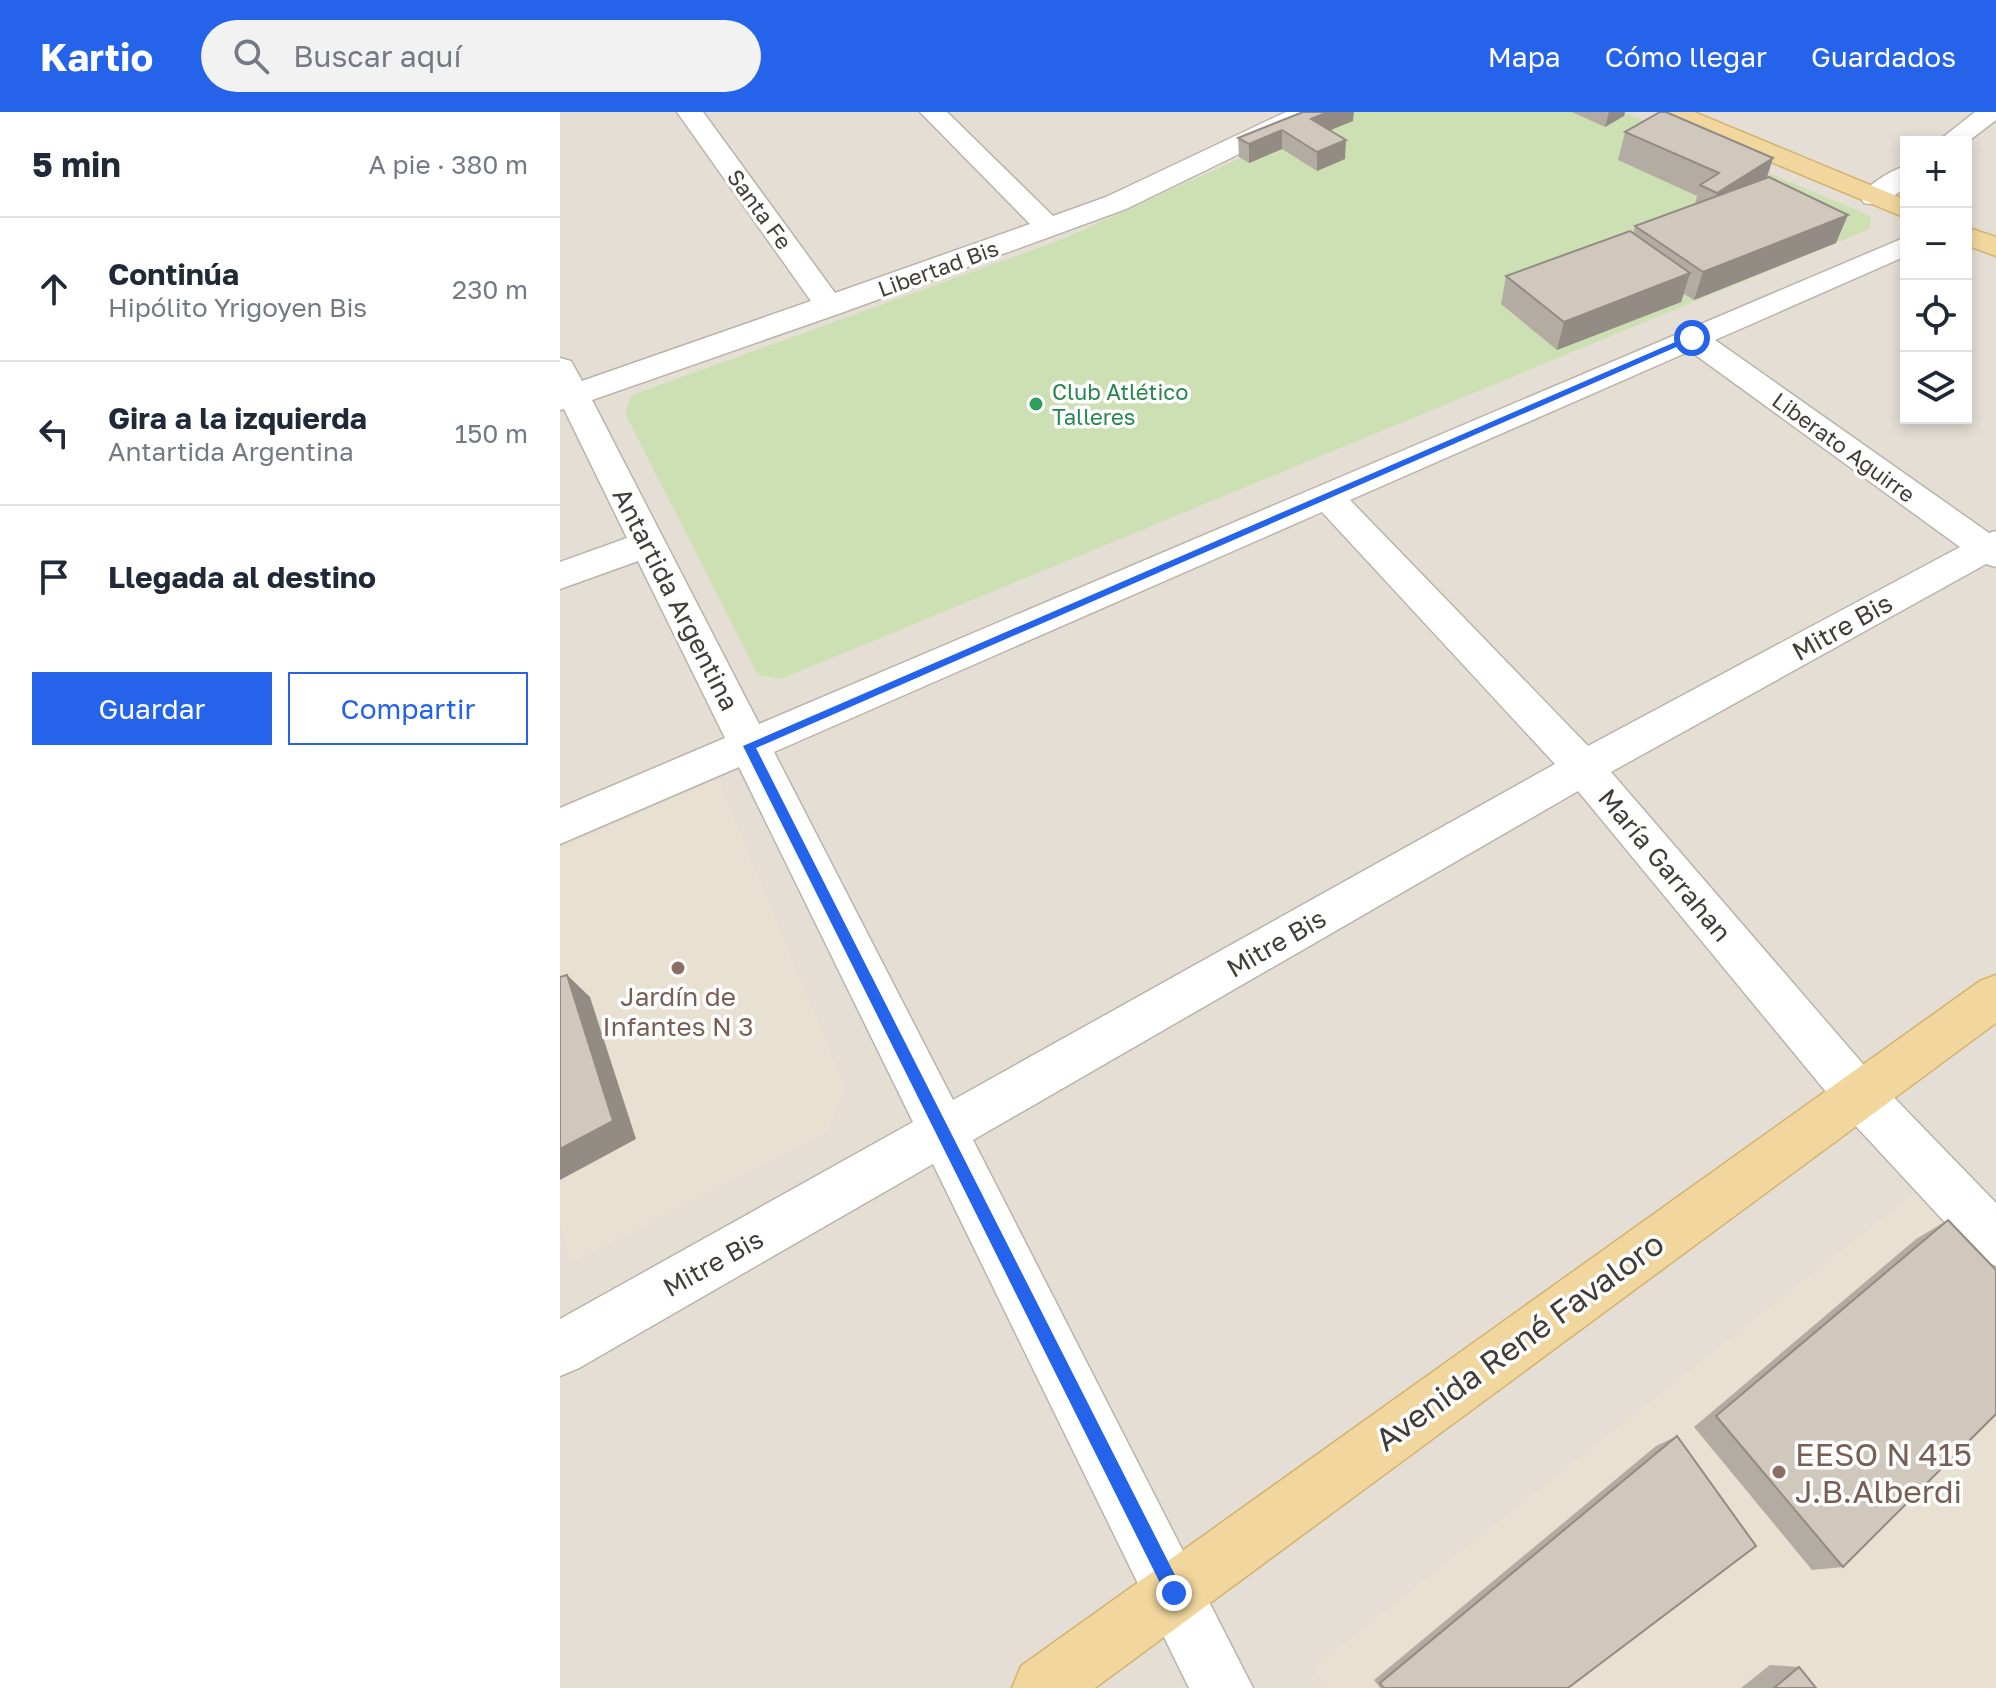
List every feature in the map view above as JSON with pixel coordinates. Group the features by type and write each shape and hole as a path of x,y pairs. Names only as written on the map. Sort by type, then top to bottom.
{"main road":[{"path":"1672,112 1901,208"},
{"path":"1972,237 1996,247"},
{"name":"Avenida René Favaloro","path":"1043,1688 1996,996"}],"street":[{"name":"Santa Fe","path":"690,112 830,307"},
{"path":"933,112 1050,228"},
{"path":"1958,136 1991,112"},
{"name":"Libertad Bis","path":"565,388 830,307 1050,228 1116,203 1294,114"},
{"path":"1874,197 1900,178"},
{"path":"560,827 1900,249"},
{"name":"Liberato Aguirre","path":"1692,338 1993,549"},
{"name":"Antartida Argentina","path":"565,388 648,544 1222,1688"},
{"name":"María Garrahan","path":"1327,496 1583,768 1858,1094 1996,1240"},
{"path":"560,576 648,544"},
{"name":"Mitre Bis","path":"560,1349 944,1134 1583,768 1993,549"}],"shaded area":[{"path":"560,112 1996,112 1996,1688 560,1688"},
{"name":"Jardín de Infantes N 3","path":"718,779 845,1088 826,1133 571,1262 560,1224 560,849"},
{"name":"EESO N 415 J.B.Alberdi","path":"1918,1190 1996,1277 1996,1688 1325,1688 1314,1667"}],"green space":[{"name":"Club Atlético Talleres","path":"1342,112 1623,112 1871,216 1870,229 781,679 758,675 625,413 632,395 1063,239"}],"building":[{"path":"1303,112 1328,112 1311,119 1346,140 1317,152 1282,130 1249,144 1238,138"},
{"path":"1660,112 1773,158 1717,193 1700,185 1719,173 1625,132"},
{"path":"1769,177 1848,215 1703,272 1635,226"},
{"path":"1630,231 1690,273 1564,322 1506,276"},
{"path":"567,975 613,1121 560,1149 560,977"},
{"path":"1948,1220 1996,1270 1996,1414 1843,1567 1716,1416"},
{"path":"1677,1436 1756,1546 1568,1688 1384,1688 1380,1683"},
{"path":"1799,1667 1816,1688 1774,1688"}],"place":[{"name":"Club Atlético Talleres","path":"1036,404"},
{"name":"Jardín de Infantes N 3","path":"678,968"},
{"name":"EESO N 415 J.B.Alberdi","path":"1779,1472"}],"route":[{"path":"1174,1593 749,746 1692,338"}]}
